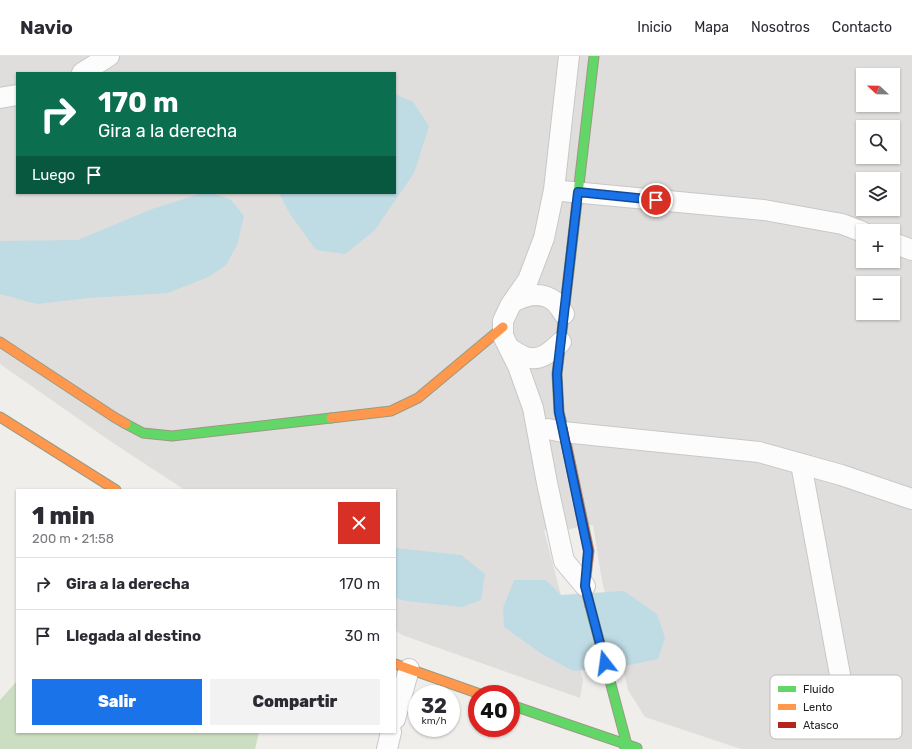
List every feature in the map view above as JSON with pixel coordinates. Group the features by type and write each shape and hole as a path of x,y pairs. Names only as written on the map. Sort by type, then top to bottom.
{"street":[{"path":"84,72 109,56"},
{"path":"569,56 554,190 544,238 528,280 513,302 503,321 502,336 518,366 534,408 547,483 564,561 585,589"},
{"path":"594,56 557,374 559,412 588,551 585,589 626,747"},
{"path":"0,98 16,95"},
{"path":"554,190 764,210 842,224 856,229"},
{"path":"900,246 912,250"},
{"path":"513,302 533,294 545,296 555,302 564,314"},
{"path":"0,342 114,417 143,433 172,436 391,411 418,398 503,327"},
{"path":"509,348 525,357 537,359 549,352 561,342"},
{"path":"0,417 114,489"},
{"path":"537,426 563,432 759,452 841,475 912,499"},
{"path":"801,464 840,675"},
{"path":"396,711 402,666 468,690"},
{"path":"520,708 626,747 640,749"},
{"path":"387,749 391,733"}],"shaded area":[{"path":"0,56 912,56 912,749 741,749 645,717 628,690 602,581 593,525 558,532 544,530 583,680 580,698 402,635 396,631 396,489 183,489 113,443 0,364"}],"green space":[{"path":"16,682 16,733 259,733 255,749 0,749 0,700"}],"water":[{"path":"396,94 413,102 429,126 414,173 374,231 345,254 316,250 290,214 280,194 396,194"},
{"path":"199,194 214,194 230,199 244,216 237,245 226,265 208,277 168,293 88,298 37,304 0,294 0,241 78,240 152,209"},
{"path":"396,548 461,555 485,574 481,600 462,607 406,601 396,598"},
{"path":"514,580 546,580 561,595 624,591 657,614 665,638 658,659 625,666 573,671 542,654 504,627 503,608"}],"traffic: fast":[{"path":"563,428 559,412 557,374 594,56"},
{"path":"126,424 143,433 172,436 331,418"},
{"path":"590,606 627,745 625,749"},
{"path":"520,708 637,748"}],"traffic: slow":[{"path":"331,418 391,411 418,398 503,327"},
{"path":"0,342 126,424"},
{"path":"0,417 114,489"},
{"path":"396,664 468,690"}],"traffic: jam":[{"path":"563,428 589,551 585,586 590,606"}],"route":[{"path":"605,663 585,586 588,551 559,412 557,374 578,192 656,200"}]}
